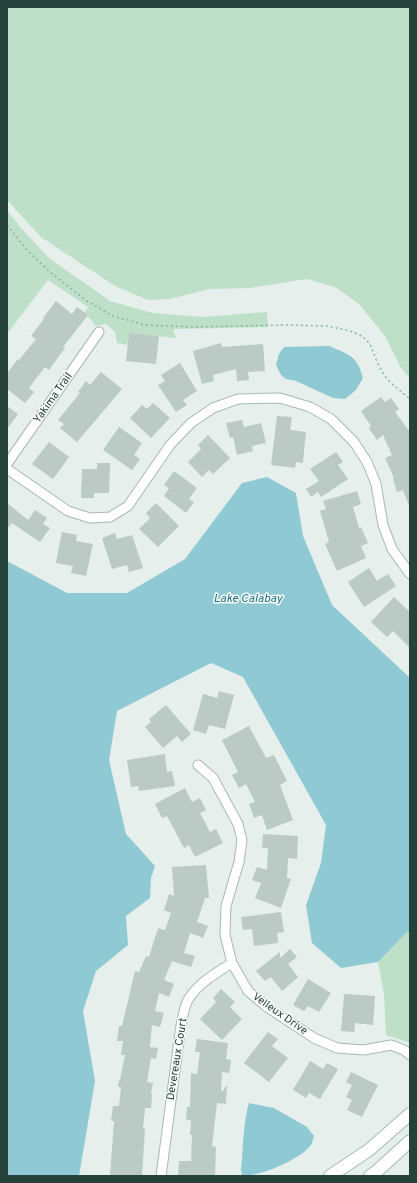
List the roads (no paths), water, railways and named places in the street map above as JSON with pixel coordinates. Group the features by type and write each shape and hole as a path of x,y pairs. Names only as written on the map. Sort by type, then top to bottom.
{"street":[{"name":"Yakima Trail","path":"7,464 99,332"},
{"path":"7,469 68,511 90,518 110,516 128,506 170,445 191,422 213,408 238,399 280,398 310,407 331,419 354,442 367,462 376,484 383,525 392,549 410,574"},
{"name":"Velleux Drive","path":"198,765 213,778 238,824 242,840 239,862 226,906 225,935 232,963 248,991 267,1007 314,1038 337,1048 364,1050 391,1045 404,1050 410,1055"},
{"name":"Devereaux Court","path":"160,1176 181,1025 188,1001 198,988 211,976 232,963"},
{"path":"330,1176 369,1150 410,1114"},
{"path":"370,1176 410,1141"}],"water":[{"path":"329,346 347,354 355,360 361,370 363,378 356,390 345,399 333,398 296,381 286,379 281,375 276,365 279,354 284,347"},
{"name":"Lake Calabay","path":"267,477 296,493 303,536 332,605 410,678 410,931 406,933 378,962 341,968 312,943 306,905 321,863 326,825 243,677 211,663 117,711 109,760 126,834 155,866 151,878 150,898 126,916 128,945 96,971 83,1011 95,1081 79,1176 7,1176 7,561 67,593 127,593 185,559 242,483"},
{"path":"249,1103 274,1108 307,1127 314,1136 311,1145 306,1151 279,1166 259,1173 242,1176 241,1170 244,1136"}]}
